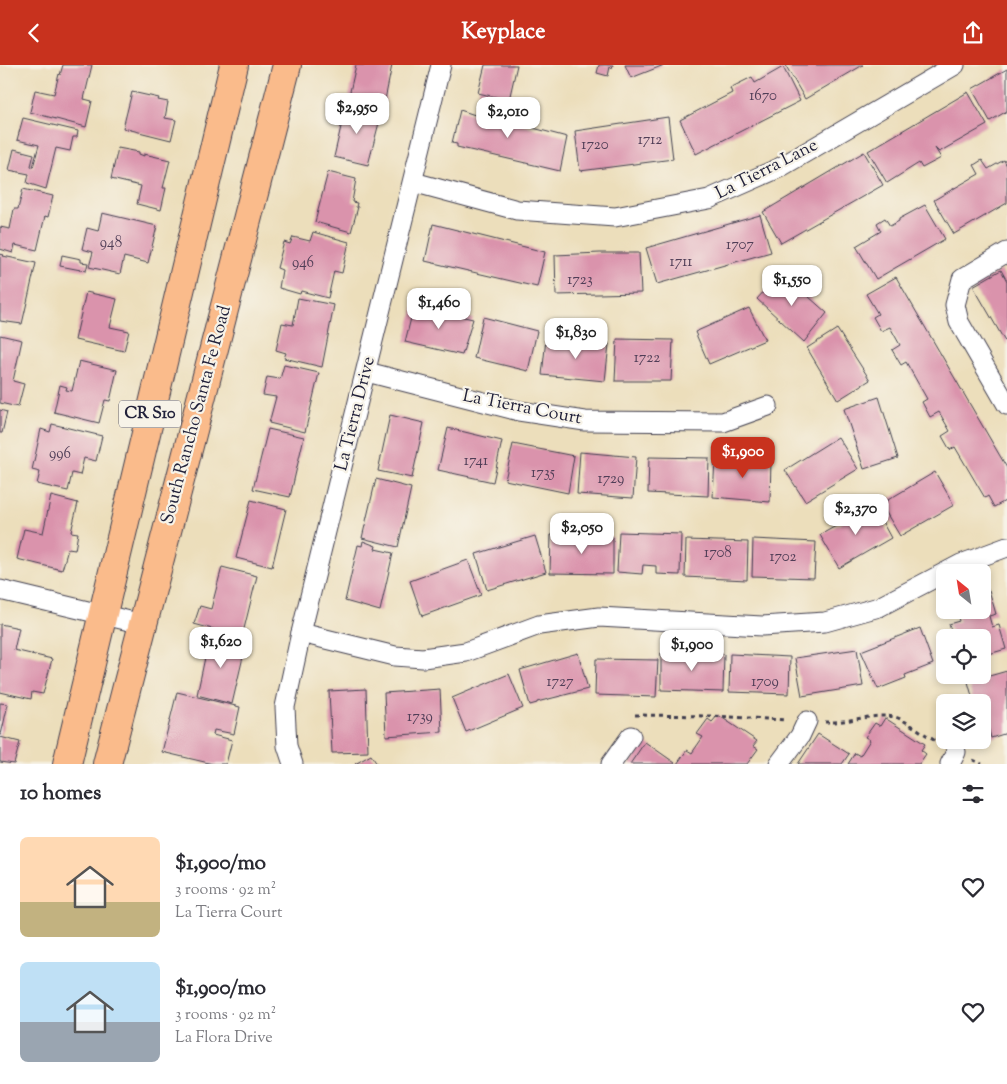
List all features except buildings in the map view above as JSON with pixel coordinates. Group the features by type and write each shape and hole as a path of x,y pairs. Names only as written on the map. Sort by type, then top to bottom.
{"main road":[{"name":"CR S10","path":"67,764 234,65"},
{"name":"South Rancho Santa Fe Road","path":"107,764 287,65"}],"street":[{"name":"La Tierra Drive","path":"293,764 287,746 285,707 301,633 367,372 441,65"},
{"name":"La Tierra Lane","path":"413,182 517,210 615,217 709,199 779,168 955,65"},
{"path":"1007,252 962,279 955,305 959,322 1007,405"},
{"name":"La Tierra Court","path":"367,372 519,411 585,421 723,422 768,406"},
{"path":"301,633 395,656 423,658 466,652 539,625 599,617 762,625 825,622 879,607 961,564 1007,547"},
{"path":"0,589 142,624"},
{"path":"779,764 800,736 807,721"},
{"path":"611,764 631,736"}]}
